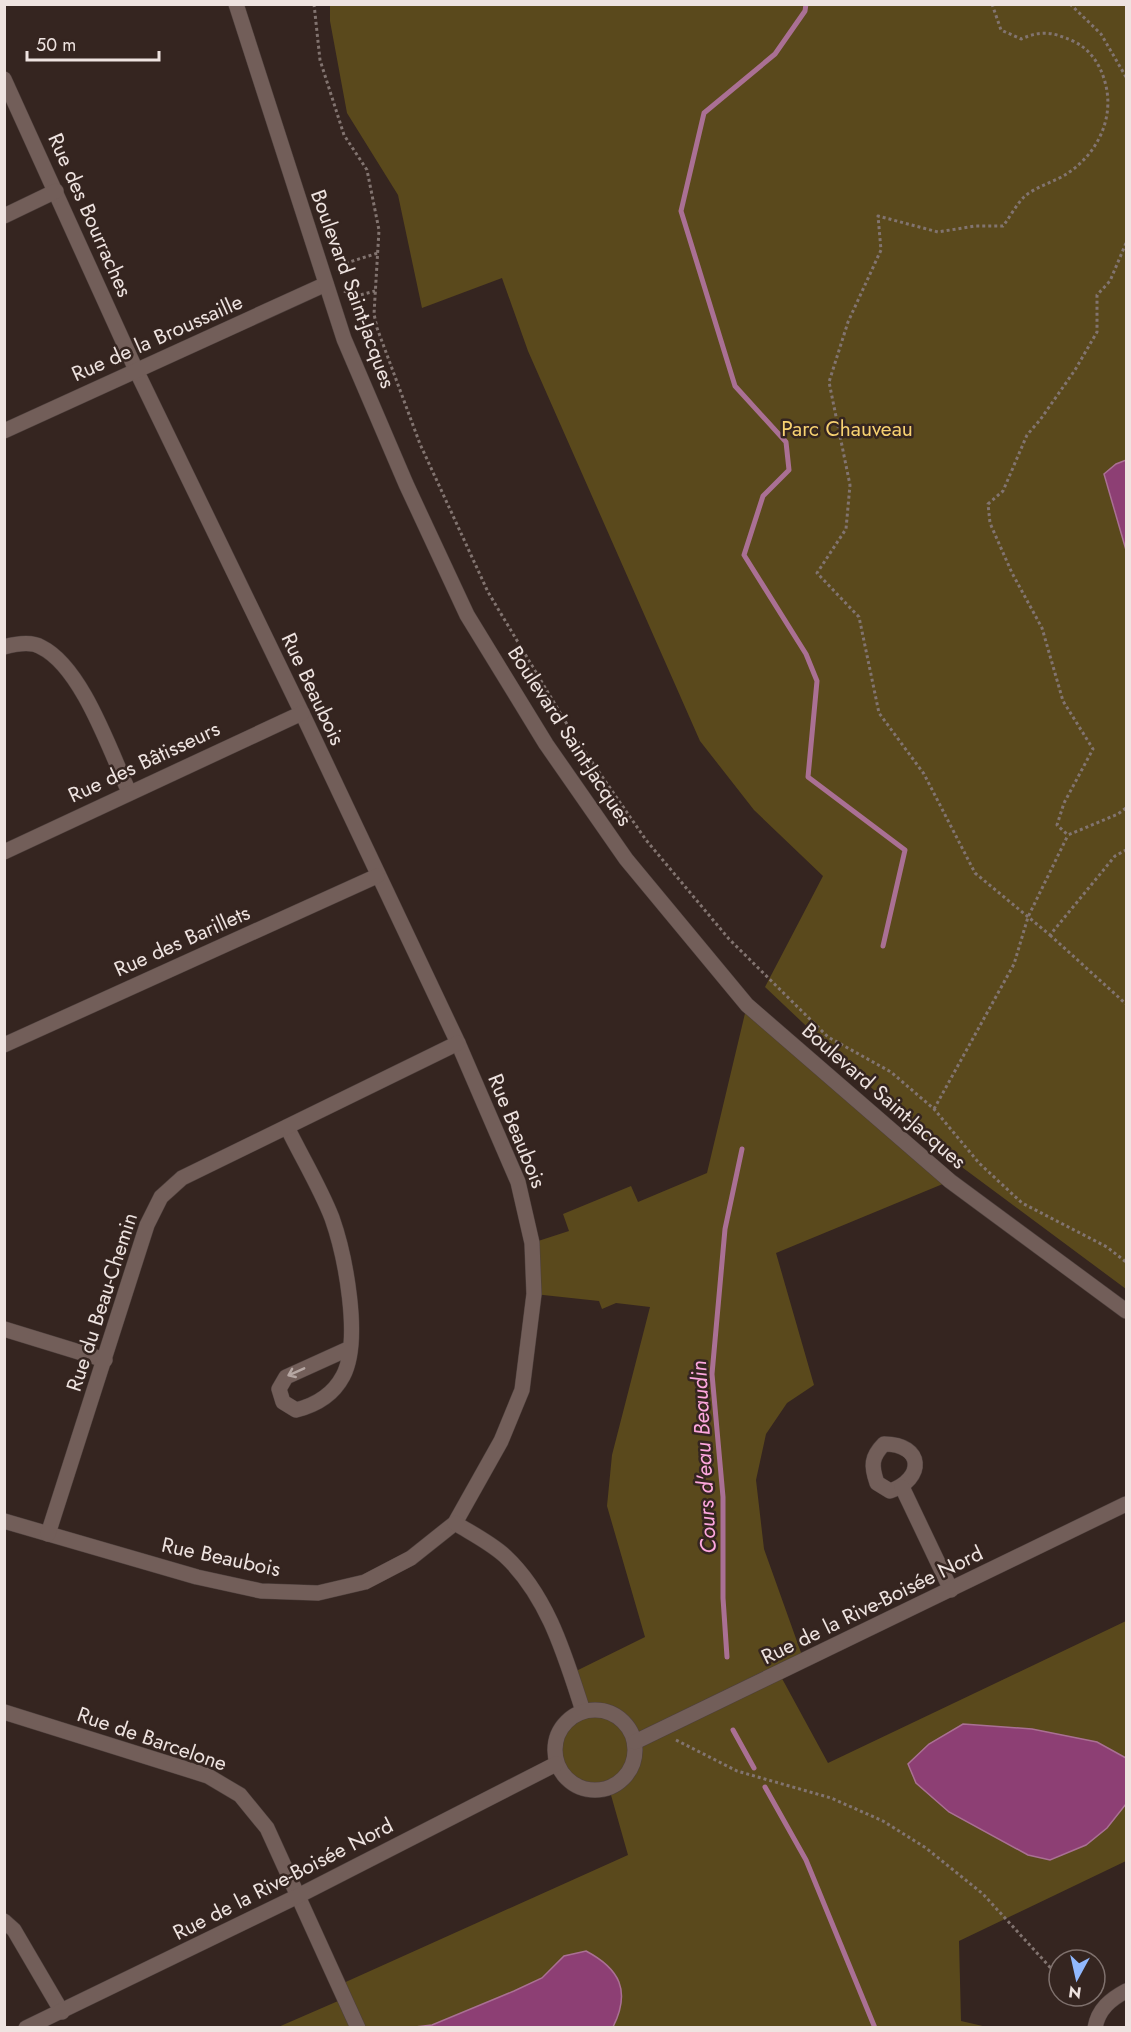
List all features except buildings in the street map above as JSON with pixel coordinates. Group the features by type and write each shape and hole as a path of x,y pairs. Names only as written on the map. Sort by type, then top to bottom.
{"street":[{"name":"Boulevard Saint-Jacques","path":"236,4 348,350 406,484 467,615 546,744 626,859 747,1005 950,1181 1126,1311"},
{"name":"Rue des Bourraches","path":"4,79 136,370"},
{"path":"4,216 56,191"},
{"name":"Rue de la Broussaille","path":"4,431 327,285"},
{"name":"Rue Beaubois","path":"4,1521 197,1577 261,1591 318,1593 365,1582 411,1558 455,1523 501,1441 522,1390 534,1294 532,1243 518,1182 458,1043 136,370"},
{"path":"4,647 19,644 40,645 65,667 79,684 129,792"},
{"name":"Rue des Bâtisseurs","path":"4,852 302,713"},
{"name":"Rue des Barillets","path":"4,1045 377,876"},
{"name":"Rue du Beau-Chemin","path":"48,1534 147,1225 161,1197 182,1178 458,1043"},
{"path":"287,1127 332,1218 351,1296 350,1348 344,1376 315,1406 296,1410 283,1402 279,1389 286,1377 350,1348"},
{"path":"4,1329 105,1360"},
{"path":"902,1487 951,1590"},
{"name":"Rue de la Rive-Boisée Nord","path":"635,1742 1126,1504"},
{"path":"455,1523 505,1556 540,1599 562,1650 583,1710"},
{"path":"583,1710 611,1712 628,1726 635,1742 634,1760 627,1774 609,1788 582,1789 566,1779 556,1764 554,1745 563,1723 583,1710"},
{"name":"Rue de Barcelone","path":"4,1712 208,1776 240,1795 267,1828 358,2028"},
{"name":"Rue de la Rive-Boisée Nord","path":"26,2028 298,1896 556,1764"},
{"path":"4,1921 14,1930 62,2012"},
{"path":"1095,2028 1096,2020 1110,2000 1126,1991"}],"path":[{"path":"314,4 320,60 344,135 367,170 379,230 374,314 377,328 420,444 488,592 574,736 646,840 729,939 828,1037 891,1072 934,1109 979,1163 1022,1203 1107,1247 1126,1262"},
{"path":"992,4 1001,30 1021,39 1037,32 1057,34 1083,46 1101,68 1109,96 1107,123 1096,144 1070,172 1025,196 1003,226 975,226 938,232 878,216 881,250 848,322 829,382 850,485 846,529 817,573 859,617 879,713 924,774 975,873 1050,935 1126,1004"},
{"path":"1070,4 1101,34 1126,77"},
{"path":"1068,835 1057,825 1064,803 1093,749 1063,701 1042,628 1012,573 990,523 988,504 1003,491 1027,435 1075,370 1097,332 1097,295 1110,280 1126,243"},
{"path":"343,264 378,253"},
{"path":"356,296 376,291"},
{"path":"934,1109 1014,964 1028,917 1068,835 1118,814 1126,808"},
{"path":"1050,935 1115,856 1126,850"},
{"path":"657,1731 737,1771 831,1798 883,1821 926,1848 982,1894 1047,1964"}],"green space":[{"name":"Parc Chauveau","path":"330,5 1126,5 1126,460 1116,464 1104,475 1126,550 1126,1289 955,1162 895,1110 765,987 823,876 754,810 700,741 528,351 502,278 422,308 398,195 347,113 330,21"},
{"path":"747,1005 950,1181 776,1253 814,1385 787,1403 766,1434 756,1480 764,1549 804,1661 779,1673 828,1763 1126,1621 1126,1861 959,1941 961,2021 987,2027 276,2028 345,1998 339,1985 628,1855 609,1788 584,1790 572,1784 559,1770 554,1751 555,1741 563,1723 583,1710 570,1674 645,1637 607,1506 612,1455 650,1307 616,1303 602,1309 599,1301 534,1294 532,1243 569,1231 563,1214 631,1186 638,1202 707,1173"}],"shaded area":[{"path":"1126,460 1126,550 1104,474 1116,464"},
{"path":"963,1724 1032,1729 1097,1742 1126,1758 1126,1804 1107,1828 1086,1845 1050,1860 1028,1855 949,1812 916,1783 908,1764 929,1744"},
{"path":"586,1951 607,1965 619,1982 621,2002 613,2027 415,2027 432,2025 514,1991 542,1978 564,1956"}],"waterway":[{"name":"Cours d'eau Beaudin","path":"806,4 805,11 775,54 704,113 681,211 735,386 786,442 789,470 763,496 744,555 806,654 817,681 808,777 905,850 883,946"},
{"name":"Cours d'eau Beaudin","path":"727,1657 723,1598 723,1497 712,1374 725,1229 742,1149"},
{"name":"Cours d'eau Beaudin","path":"733,1730 754,1768"},
{"name":"Cours d'eau Beaudin","path":"765,1787 806,1860 875,2028"}]}
